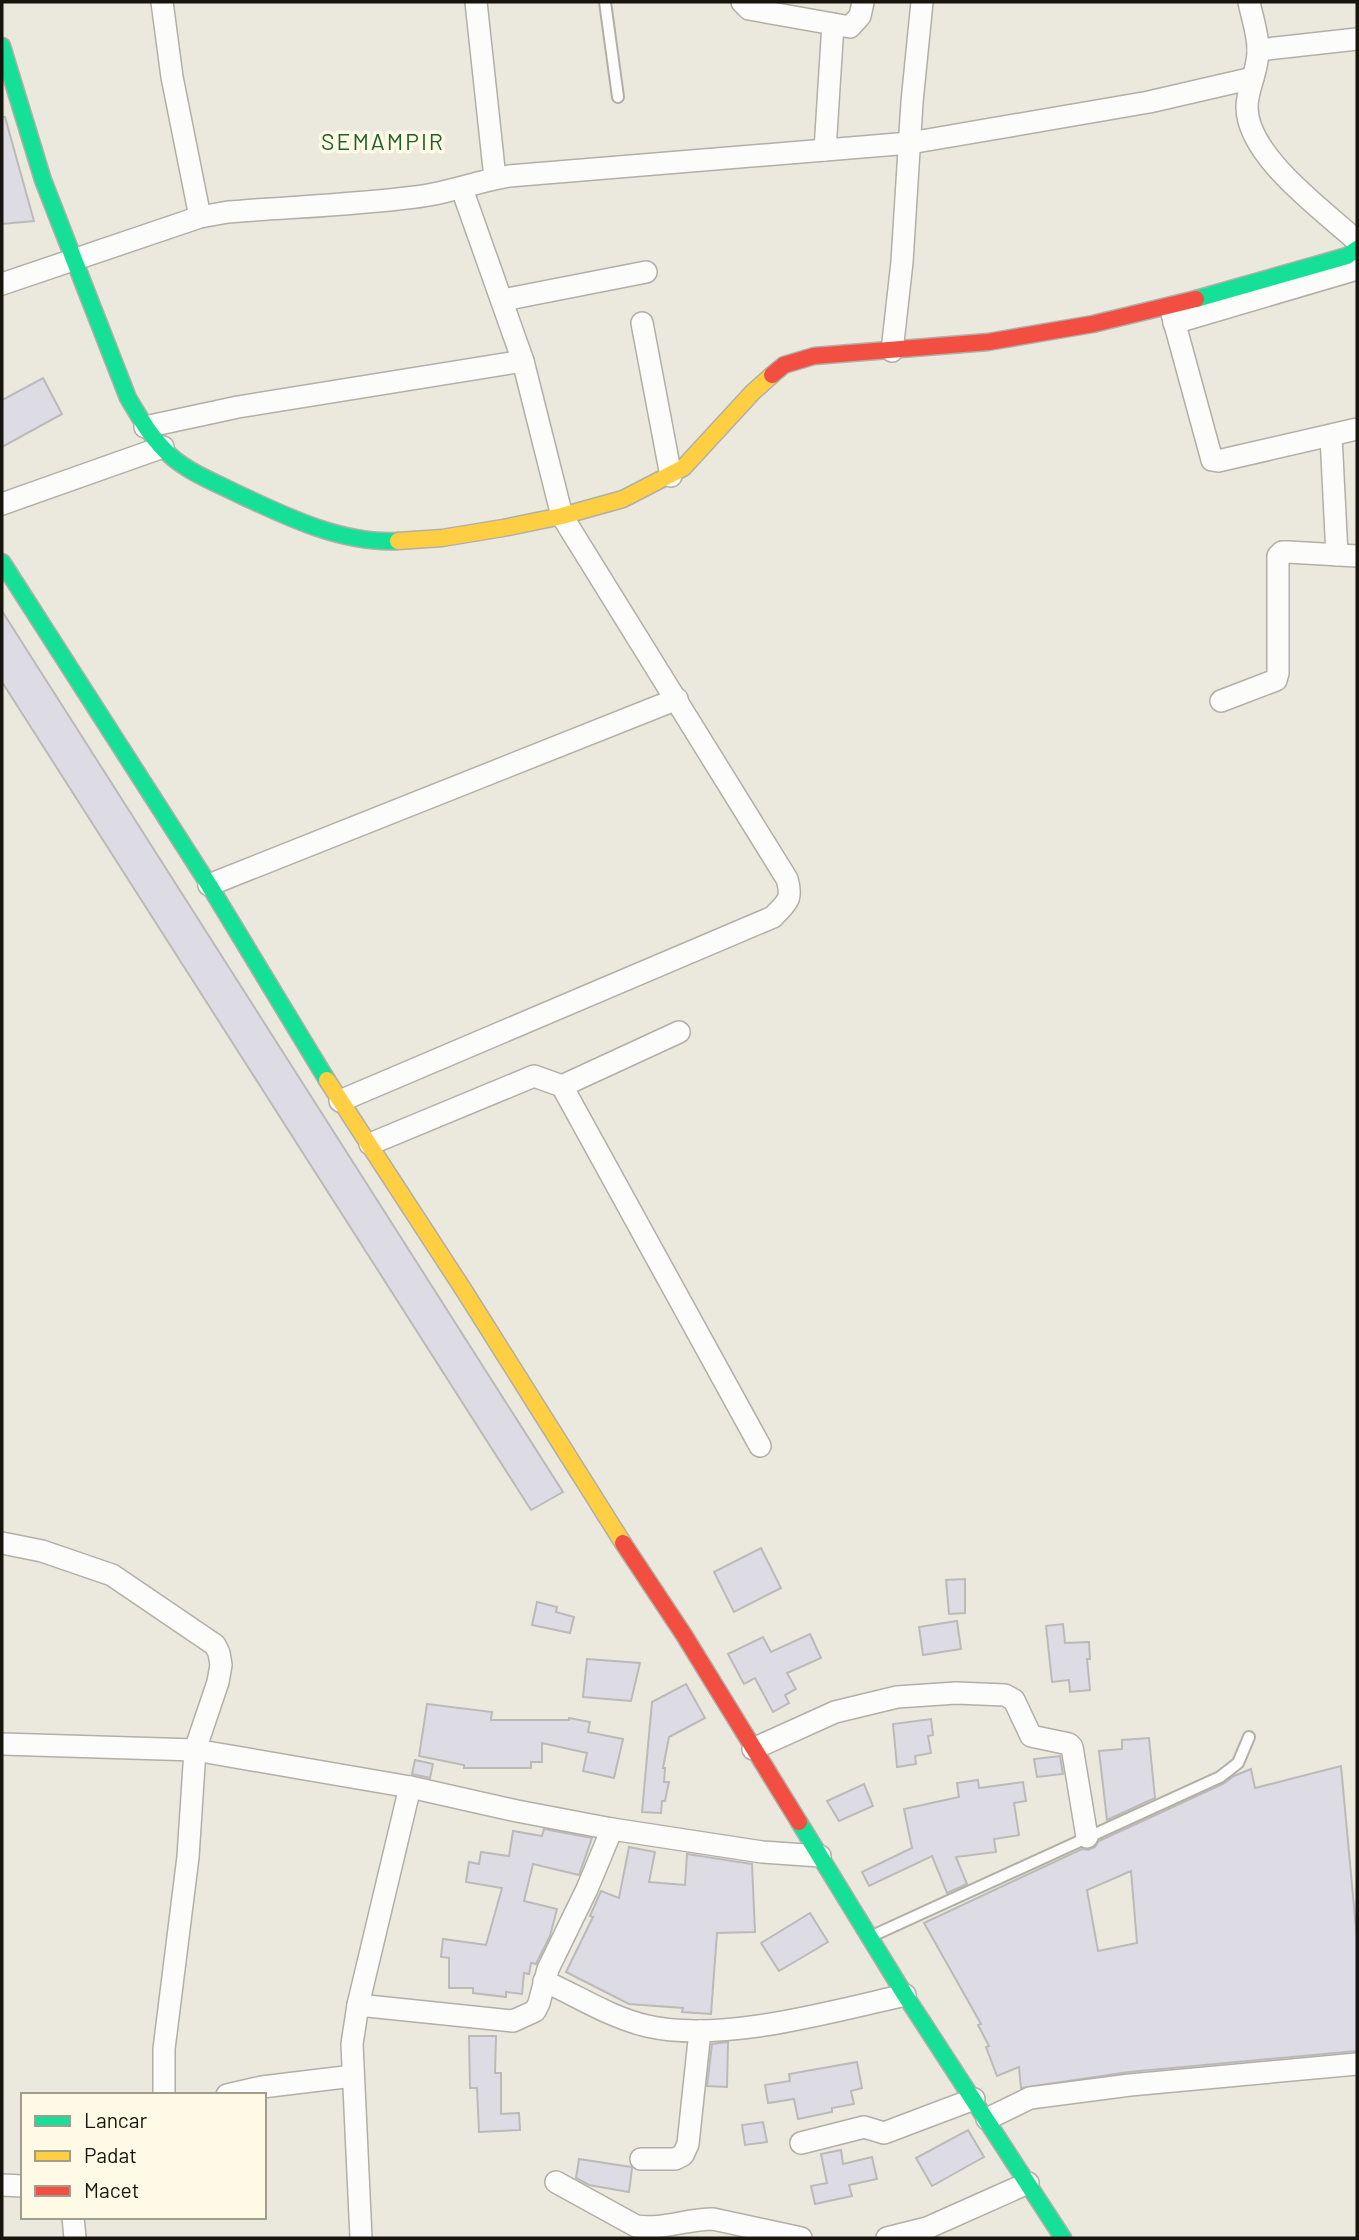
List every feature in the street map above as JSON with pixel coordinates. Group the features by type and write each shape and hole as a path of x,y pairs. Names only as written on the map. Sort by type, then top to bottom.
{"main road":[{"path":"2,46 43,180 128,398 145,427 173,458 198,475 278,513 354,539 378,542 442,538 562,516 623,499 671,475 694,458 753,391 784,365 814,356 892,351 1027,336 1093,324 1172,315 1339,259 1357,249"},
{"path":"2,562 209,885 340,1101 684,1635 905,1995 1063,2238"}],"street":[{"path":"162,2 172,77 200,217"},
{"path":"476,2 495,178"},
{"path":"742,2 749,9 850,27 860,16 863,2"},
{"path":"892,351 902,262 922,2"},
{"path":"1249,2 1258,50 1247,96 1247,110 1254,138 1272,163 1357,241"},
{"path":"825,150 832,24"},
{"path":"1258,50 1357,39"},
{"path":"2,285 200,217 228,212 414,198 461,189 495,178 910,143 1149,102 1253,78"},
{"path":"340,1101 773,917 788,901 790,891 787,879 562,516 523,361 461,189"},
{"path":"1357,269 1172,315 1212,460 1219,461 1357,429"},
{"path":"503,300 646,272"},
{"path":"642,323 671,475"},
{"path":"145,427 237,407 523,361"},
{"path":"1221,701 1276,680 1278,556 1282,552 1347,555 1331,436"},
{"path":"2,504 163,447"},
{"path":"209,885 677,699"},
{"path":"562,1086 679,1032"},
{"path":"370,1144 534,1076 562,1086 760,1446"},
{"path":"2,1543 42,1550 112,1574 215,1645 219,1653 218,1682 195,1750 187,1870 164,2049 164,2093"},
{"path":"753,1749 835,1712 897,1697 956,1693 1004,1695 1014,1700 1031,1736 1069,1744 1072,1747 1087,1837"},
{"path":"2,1744 195,1750 410,1787 612,1829 762,1852 820,1856"},
{"path":"361,2238 352,2044 358,2005 410,1787"},
{"path":"358,2005 513,2021 535,2011 544,1981 612,1829"},
{"path":"544,1981 588,2005 645,2026 700,2031 807,2018 905,1995"},
{"path":"641,2159 675,2159 683,2155 688,2144 700,2031"},
{"path":"987,2119 1030,2098 1130,2085 1357,2064"},
{"path":"236,2093 262,2087 352,2076"},
{"path":"801,2143 864,2127 884,2133 974,2099"},
{"path":"556,2182 636,2226 650,2228 713,2219 801,2238"},
{"path":"887,2238 928,2228 1028,2183"},
{"path":"2,2185 21,2186"},
{"path":"73,2219 75,2238"}],"lane":[{"path":"605,2 618,97"},
{"path":"870,1937 1220,1777 1238,1763 1249,1737"}],"building":[{"path":"2,117 5,117 34,221 2,224"},
{"path":"43,378 62,414 2,447 2,400"},
{"path":"2,611 563,1492 531,1510 2,682"},
{"path":"761,1548 781,1588 734,1612 714,1572"},
{"path":"965,1579 965,1613 949,1614 946,1580"},
{"path":"537,1602 557,1607 556,1612 574,1617 570,1633 532,1625"},
{"path":"957,1621 961,1649 923,1655 919,1627"},
{"path":"1063,1624 1065,1643 1089,1642 1090,1659 1087,1659 1090,1690 1070,1692 1069,1680 1052,1682 1046,1626"},
{"path":"810,1634 821,1658 787,1673 796,1689 785,1695 789,1703 773,1712 755,1678 744,1684 728,1654 763,1637 771,1652"},
{"path":"587,1659 640,1663 631,1701 583,1697"},
{"path":"686,1684 705,1718 669,1737 663,1768 664,1782 669,1782 661,1813 642,1812 652,1702"},
{"path":"427,1704 492,1712 491,1720 569,1718 590,1722 588,1732 623,1739 614,1778 583,1771 587,1753 542,1743 542,1762 531,1762 531,1768 464,1768 464,1765 419,1756"},
{"path":"931,1719 933,1735 928,1736 931,1753 915,1756 916,1764 897,1767 893,1724"},
{"path":"1149,1738 1155,1798 1107,1820 1099,1751 1122,1749 1122,1740"},
{"path":"1060,1756 1063,1774 1037,1777 1034,1759"},
{"path":"415,1760 433,1764 430,1778 412,1774"},
{"path":"1341,1766 1357,1939 1357,2051 1129,2072 1021,2088 1019,2067 997,2076 986,2047 989,2046 978,2025 981,2024 924,1923 1082,1849 1095,1847 1099,1841 1251,1769 1255,1788","holes":["1131,1871 1137,1943 1098,1951 1087,1890"]},
{"path":"978,1780 979,1788 1023,1782 1026,1801 1014,1803 1019,1835 994,1839 996,1852 956,1857 967,1884 947,1893 932,1856 869,1886 862,1872 912,1848 904,1809 959,1797 957,1783"},
{"path":"864,1784 873,1806 839,1821 827,1801"},
{"path":"544,1829 592,1838 579,1875 533,1864 524,1901 557,1909 550,1936 536,1964 531,1963 529,1974 524,1973 522,1994 506,1992 506,1997 473,1993 473,1988 449,1988 449,1958 441,1957 443,1939 486,1945 502,1888 466,1882 469,1862 479,1864 481,1852 509,1856 513,1831 542,1836"},
{"path":"629,1847 655,1852 649,1882 685,1885 687,1854 752,1864 755,1932 717,1933 711,2014 682,2012 683,2008 629,2004 566,1972 593,1917 590,1916 601,1891 619,1898"},
{"path":"810,1913 828,1942 779,1971 761,1943"},
{"path":"469,2036 496,2036 495,2073 501,2073 501,2114 519,2113 520,2130 479,2132 477,2088 470,2088"},
{"path":"728,2042 727,2087 707,2086 712,2044"},
{"path":"857,2062 862,2088 851,2091 854,2104 798,2119 794,2099 768,2103 765,2085 790,2081 789,2074"},
{"path":"763,2122 767,2142 745,2145 742,2125"},
{"path":"968,2130 984,2157 932,2186 916,2158"},
{"path":"841,2150 843,2164 872,2157 877,2179 849,2185 852,2196 815,2204 811,2186 827,2183 821,2154"},
{"path":"579,2159 631,2167 629,2192 589,2185 576,2178"}],"traffic: fast":[{"path":"2,46 43,180 128,398 154,438 173,458 195,473 293,519 356,538 398,541"},
{"path":"1196,299 1347,256 1357,249"},
{"path":"2,562 209,885 327,1080"},
{"path":"799,1822 905,1995 1063,2238"}],"traffic: slow":[{"path":"398,541 442,538 503,528 562,516 623,499 683,468 772,375"},
{"path":"327,1080 623,1543"}],"traffic: jam":[{"path":"772,375 784,365 814,356 988,342 1093,324 1196,299"},
{"path":"623,1543 684,1635 799,1822"}],"district":[{"name":"SEMAMPIR","path":"383,142"}]}
